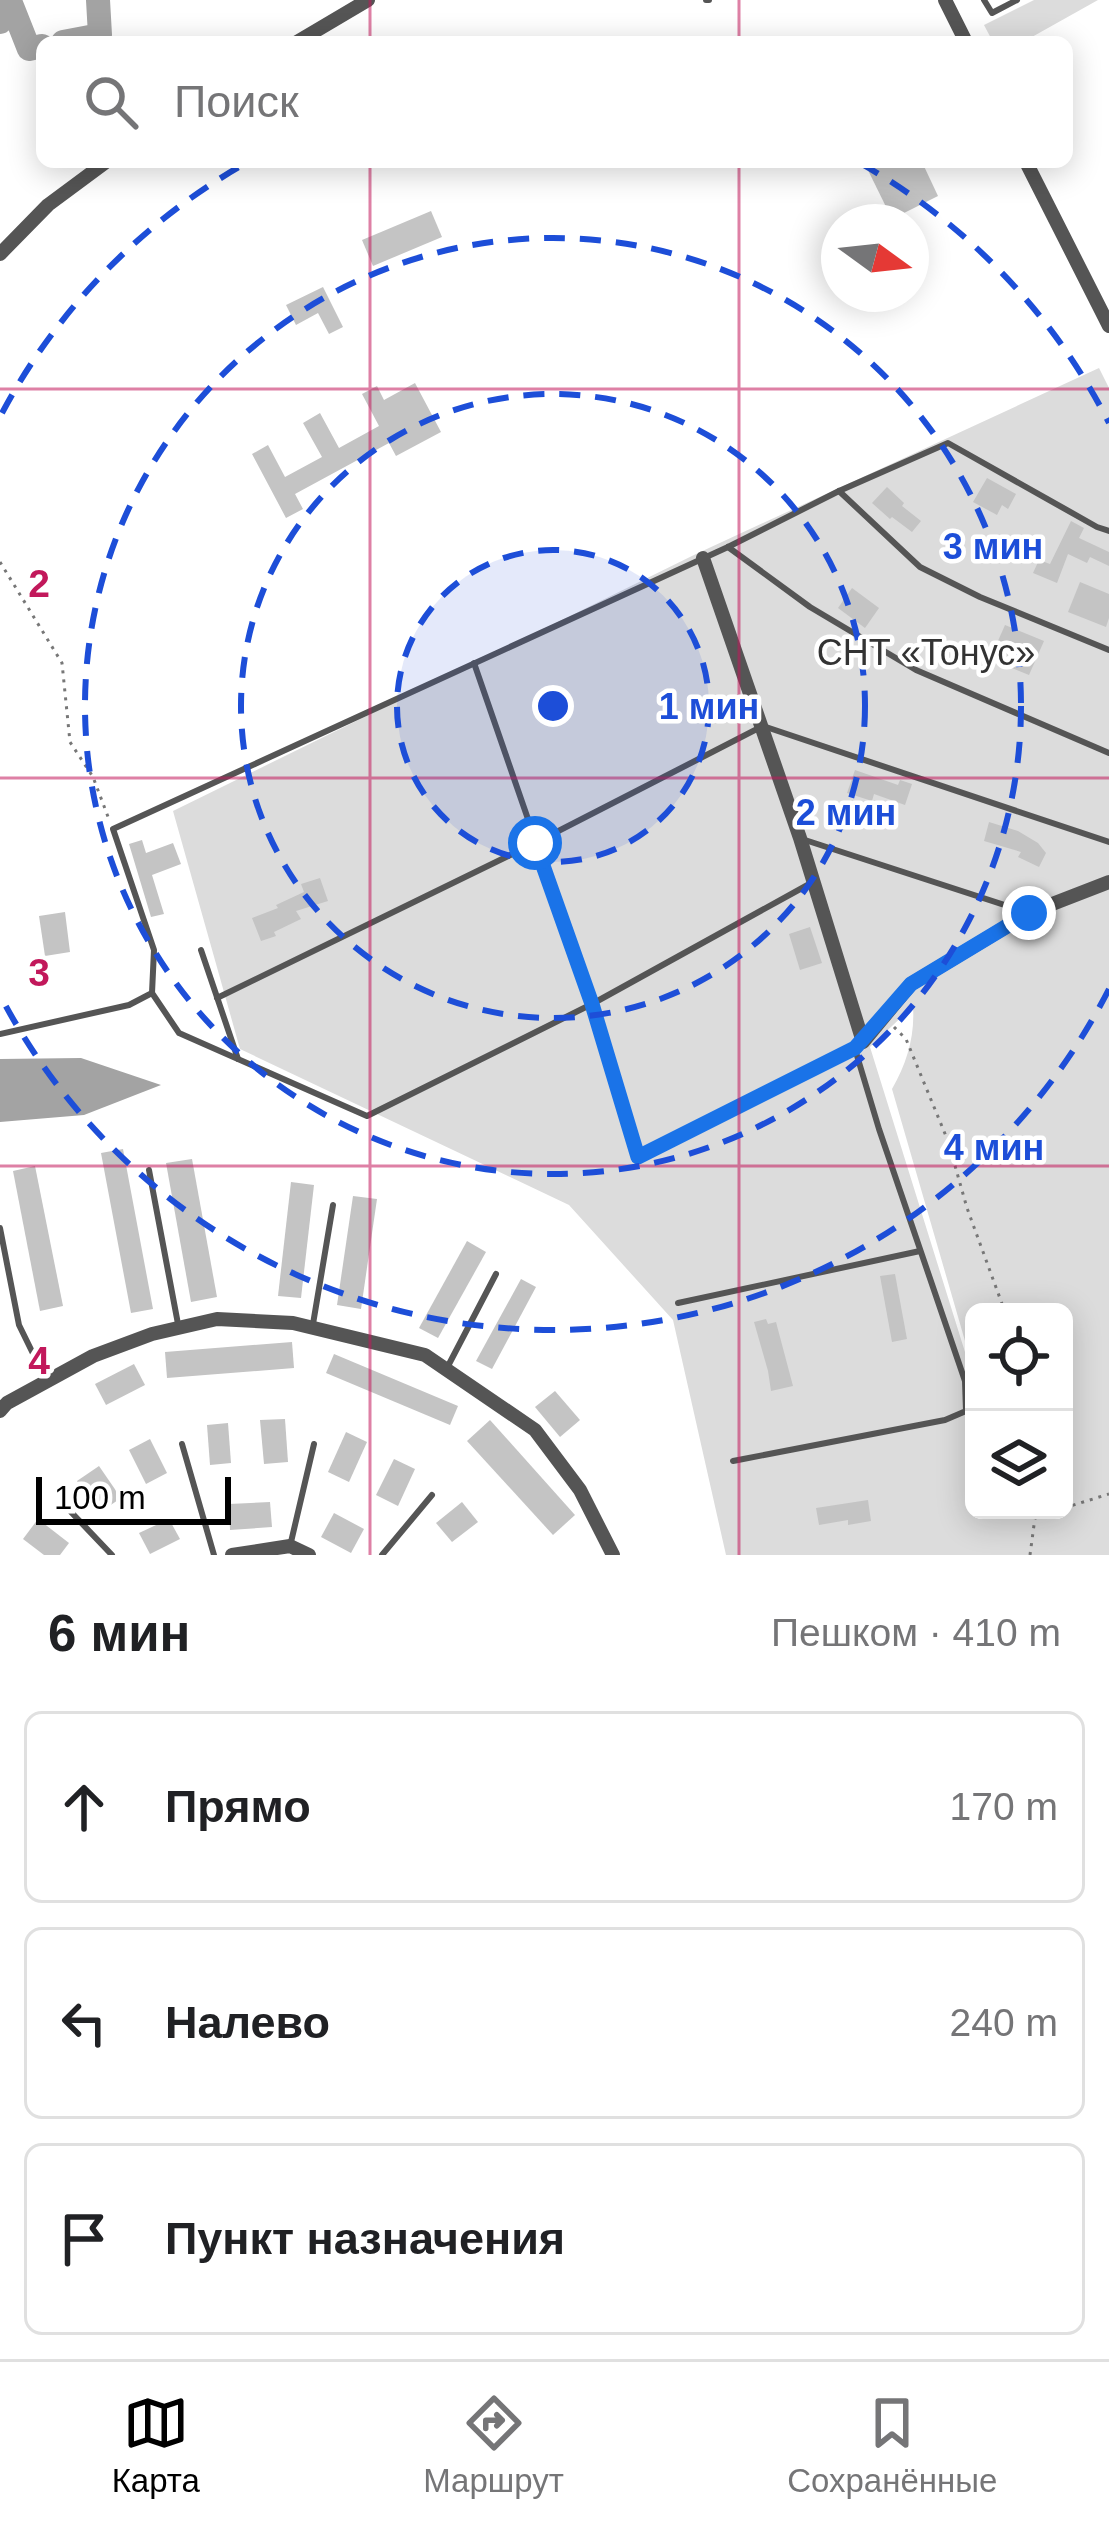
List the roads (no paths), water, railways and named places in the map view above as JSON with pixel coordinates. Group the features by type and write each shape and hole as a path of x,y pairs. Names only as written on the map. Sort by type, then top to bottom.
{"street":[{"path":"307,36 368,0"},
{"path":"945,0 963,36"},
{"path":"0,254 48,205 98,168"},
{"path":"1030,168 1109,326"},
{"path":"703,558 800,838 859,1045"},
{"path":"859,1045 911,984 1029,913 1109,882"},
{"path":"0,1411 93,1356 152,1334 217,1319 293,1322 425,1355 535,1430 580,1490 614,1555"},
{"path":"232,1555 290,1546 309,1555"}],"lane":[{"path":"984,0 992,13 1017,0"},
{"path":"813,882 592,1004 367,1116 178,1033 152,993 154,950 113,829 948,442 1109,531"},
{"path":"838,490 920,567 1109,650"},
{"path":"728,547 810,607 916,670 1109,753"},
{"path":"474,663 592,1004 638,1157 859,1045 878,1129 965,1381 966,1412 733,1461"},
{"path":"217,998 763,726 1109,842"},
{"path":"800,838 1029,913"},
{"path":"201,950 238,1059"},
{"path":"0,1034 129,1005 152,993"},
{"path":"149,1170 178,1328"},
{"path":"313,1328 333,1205"},
{"path":"0,1228 19,1325 47,1381"},
{"path":"678,1303 920,1251"},
{"path":"446,1369 496,1274"},
{"path":"182,1444 214,1555"},
{"path":"290,1546 314,1444"},
{"path":"382,1555 432,1495"},
{"path":"71,1512 112,1555"}],"waterway":[{"path":"95,36 100,35 98,0"},
{"path":"0,22 10,1 29,49 36,47"}],"park label":[{"name":"СНТ «Тонус»","path":"926,652"}]}
